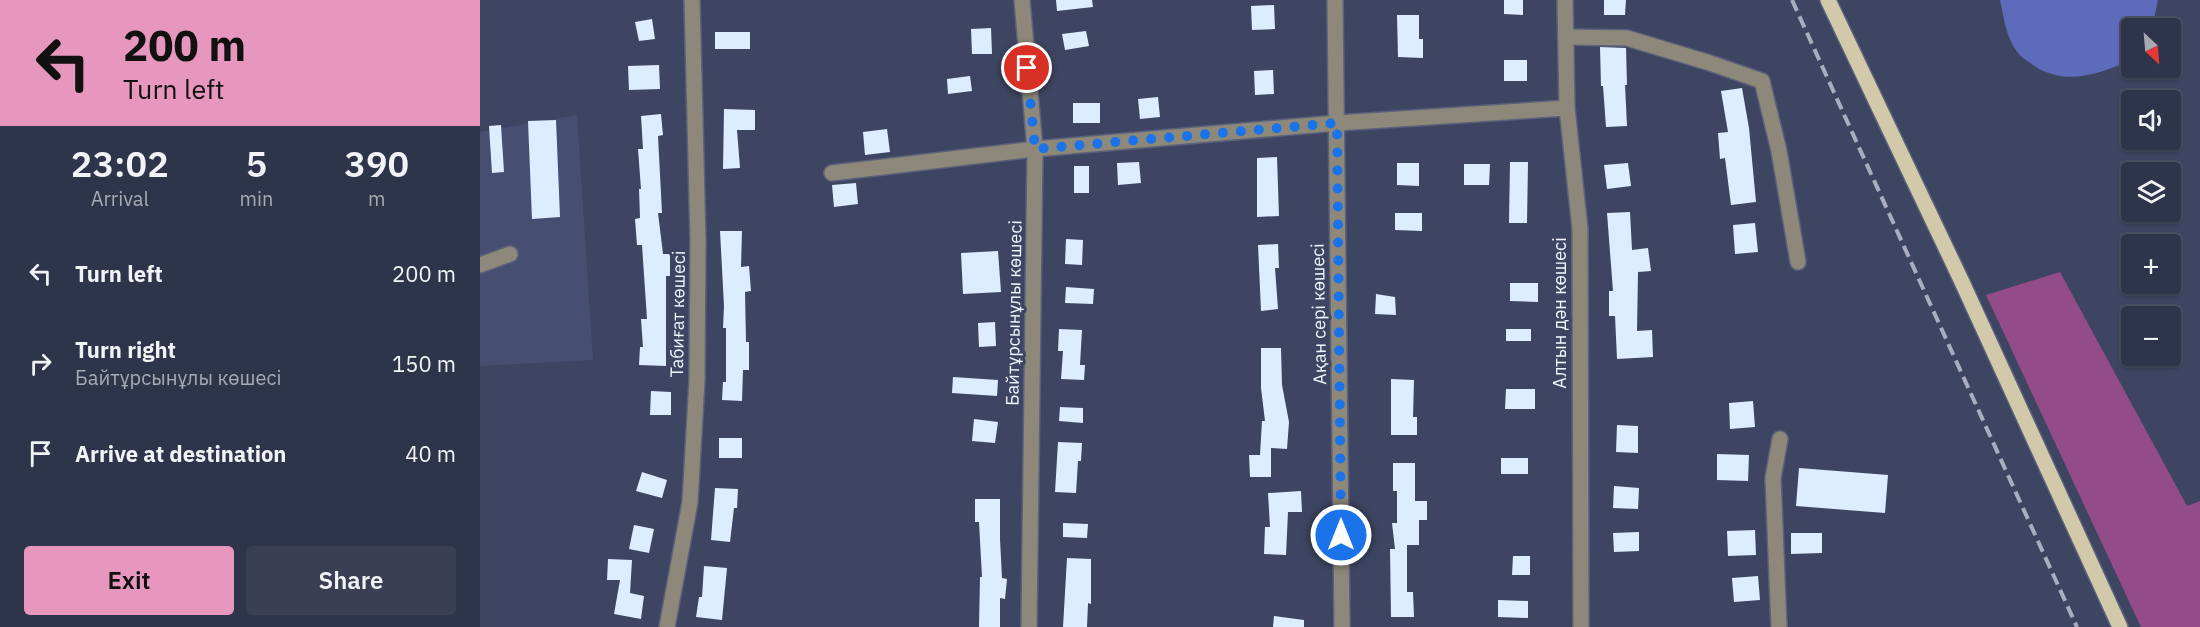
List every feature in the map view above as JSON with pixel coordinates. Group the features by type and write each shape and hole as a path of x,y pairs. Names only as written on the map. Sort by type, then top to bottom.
{"main road":[{"path":"1828,0 1962,282 2120,627"}],"street":[{"name":"Табиғат көшесі","path":"667,627 690,502 697,380 699,240 692,0"},
{"name":"Байтұрсынұлы көшесі","path":"1022,0 1035,149 1029,627"},
{"name":"Ақан сері көшесі","path":"1335,0 1342,627"},
{"name":"Алтын дән көшесі","path":"1565,0 1567,108 1580,230 1581,627"},
{"path":"1566,37 1627,38 1762,81 1779,151 1798,262"},
{"path":"832,173 1035,149 1337,123 1567,108"},
{"path":"480,265 510,254"},
{"path":"1779,627 1773,478 1780,439"}],"shaded area":[{"path":"577,115 593,360 480,366 480,132"},
{"path":"2060,272 2187,506 2200,501 2200,627 2141,627 1986,295"}],"water":[{"path":"2000,0 2158,0 2154,18 2121,18 2121,64 2095,74 2082,76 2057,75 2045,72 2033,65 2014,47 2004,21"}],"building":[{"path":"1056,0 1092,0 1093,7 1057,11"},
{"path":"1504,0 1523,0 1523,15 1504,14"},
{"path":"1604,0 1626,0 1625,15 1604,15"},
{"path":"1274,5 1275,29 1252,30 1251,6"},
{"path":"1397,15 1419,15 1419,39 1423,39 1423,58 1398,57"},
{"path":"652,19 655,39 639,41 635,22"},
{"path":"991,28 992,54 972,54 971,29"},
{"path":"1086,31 1089,46 1065,50 1062,34"},
{"path":"715,32 750,32 750,49 715,49"},
{"path":"1600,47 1626,48 1627,126 1606,127 1603,86 1601,86"},
{"path":"1504,60 1527,60 1527,81 1504,81"},
{"path":"659,65 660,89 629,90 628,66"},
{"path":"1273,70 1274,94 1255,95 1254,71"},
{"path":"970,76 972,91 948,94 947,79"},
{"path":"1742,88 1749,128 1756,202 1731,205 1725,158 1720,159 1718,133 1728,132 1721,91"},
{"path":"1158,97 1160,117 1140,119 1138,99"},
{"path":"1073,103 1100,103 1100,123 1073,123"},
{"path":"724,109 755,110 755,130 737,130 740,168 723,169"},
{"path":"661,114 663,135 658,136 662,213 658,213 663,254 670,254 670,276 666,276 666,366 639,365 640,347 643,347 641,319 647,319 642,245 637,245 635,219 640,218 639,189 641,189 638,149 643,149 641,116"},
{"path":"556,120 560,217 532,219 528,121"},
{"path":"501,125 504,172 492,173 489,126"},
{"path":"887,129 890,152 865,155 863,132"},
{"path":"1277,157 1279,216 1257,217 1257,158"},
{"path":"1139,162 1141,183 1118,185 1117,163"},
{"path":"1510,162 1528,162 1527,223 1509,223"},
{"path":"1397,163 1419,163 1419,186 1397,185"},
{"path":"1628,163 1631,186 1607,189 1604,165"},
{"path":"1464,164 1490,164 1489,185 1464,185"},
{"path":"1074,166 1089,166 1089,193 1074,193"},
{"path":"856,183 858,204 834,207 832,185"},
{"path":"1630,212 1632,250 1648,248 1651,271 1638,272 1637,331 1652,330 1653,357 1617,359 1615,316 1609,316 1609,291 1613,291 1607,213"},
{"path":"1395,213 1422,213 1422,231 1395,230"},
{"path":"1755,223 1758,252 1735,254 1733,225"},
{"path":"720,231 742,231 741,267 749,266 751,291 745,292 749,370 743,370 742,401 722,400 723,382 726,382 726,328 723,328"},
{"path":"1066,239 1083,240 1082,265 1065,264"},
{"path":"1278,244 1279,268 1275,268 1278,309 1261,311 1258,245"},
{"path":"998,251 1001,292 963,294 961,253"},
{"path":"1510,283 1538,283 1538,302 1510,301"},
{"path":"1066,287 1094,289 1093,304 1065,303"},
{"path":"1376,294 1395,297 1396,315 1375,314"},
{"path":"995,322 996,346 979,347 978,323"},
{"path":"1059,329 1082,330 1080,365 1085,365 1084,380 1061,379 1063,351 1058,351"},
{"path":"1506,329 1531,329 1531,341 1506,341"},
{"path":"1261,348 1281,348 1282,385 1289,422 1287,449 1271,448 1271,477 1250,477 1249,455 1260,455 1262,421 1265,421 1261,388"},
{"path":"953,377 998,380 997,396 952,393"},
{"path":"1391,379 1414,380 1413,417 1417,417 1417,435 1391,435"},
{"path":"1506,389 1535,389 1535,409 1505,409"},
{"path":"651,391 671,392 671,415 650,415"},
{"path":"1753,401 1755,427 1730,429 1729,403"},
{"path":"1060,407 1083,408 1083,423 1059,421"},
{"path":"974,419 998,422 995,443 972,441"},
{"path":"1617,425 1638,426 1638,453 1616,452"},
{"path":"719,438 742,438 742,458 719,458"},
{"path":"1058,442 1082,443 1081,461 1078,461 1076,493 1055,492"},
{"path":"1717,454 1749,455 1748,481 1717,480"},
{"path":"1501,458 1528,458 1528,474 1501,474"},
{"path":"1393,463 1415,463 1415,501 1427,501 1427,520 1419,520 1419,545 1407,545 1407,592 1413,592 1414,617 1391,617 1390,549 1395,549 1392,523 1397,523 1397,491 1393,491"},
{"path":"1799,468 1888,475 1885,513 1796,506"},
{"path":"642,472 667,480 662,498 636,491"},
{"path":"1614,486 1639,488 1638,509 1613,508"},
{"path":"715,488 738,489 737,508 734,508 730,542 711,540"},
{"path":"1301,491 1302,512 1288,512 1286,555 1264,554 1265,527 1270,527 1268,493"},
{"path":"975,499 1000,499 1002,578 1007,579 1005,599 1000,598 1000,627 979,627 980,577 982,577 979,522 975,522"},
{"path":"1063,523 1088,524 1087,538 1063,537"},
{"path":"634,525 654,529 649,553 629,549"},
{"path":"1755,530 1756,555 1728,556 1727,531"},
{"path":"1639,532 1639,551 1614,552 1613,533"},
{"path":"1791,533 1822,533 1822,553 1791,554"},
{"path":"1513,556 1530,556 1530,575 1512,575"},
{"path":"1067,558 1091,559 1091,604 1088,603 1087,627 1063,627"},
{"path":"608,559 632,560 630,593 644,596 641,619 614,614 620,580 607,580"},
{"path":"704,566 727,568 722,620 696,617 699,597 702,597"},
{"path":"1758,576 1760,600 1734,602 1732,578"},
{"path":"1498,600 1528,601 1528,618 1498,617"},
{"path":"1274,616 1304,620 1304,627 1273,627"}],"railway":[{"path":"1792,0 2077,627"}],"route":[{"path":"1027,68 1035,149 1337,123 1341,535"}]}
